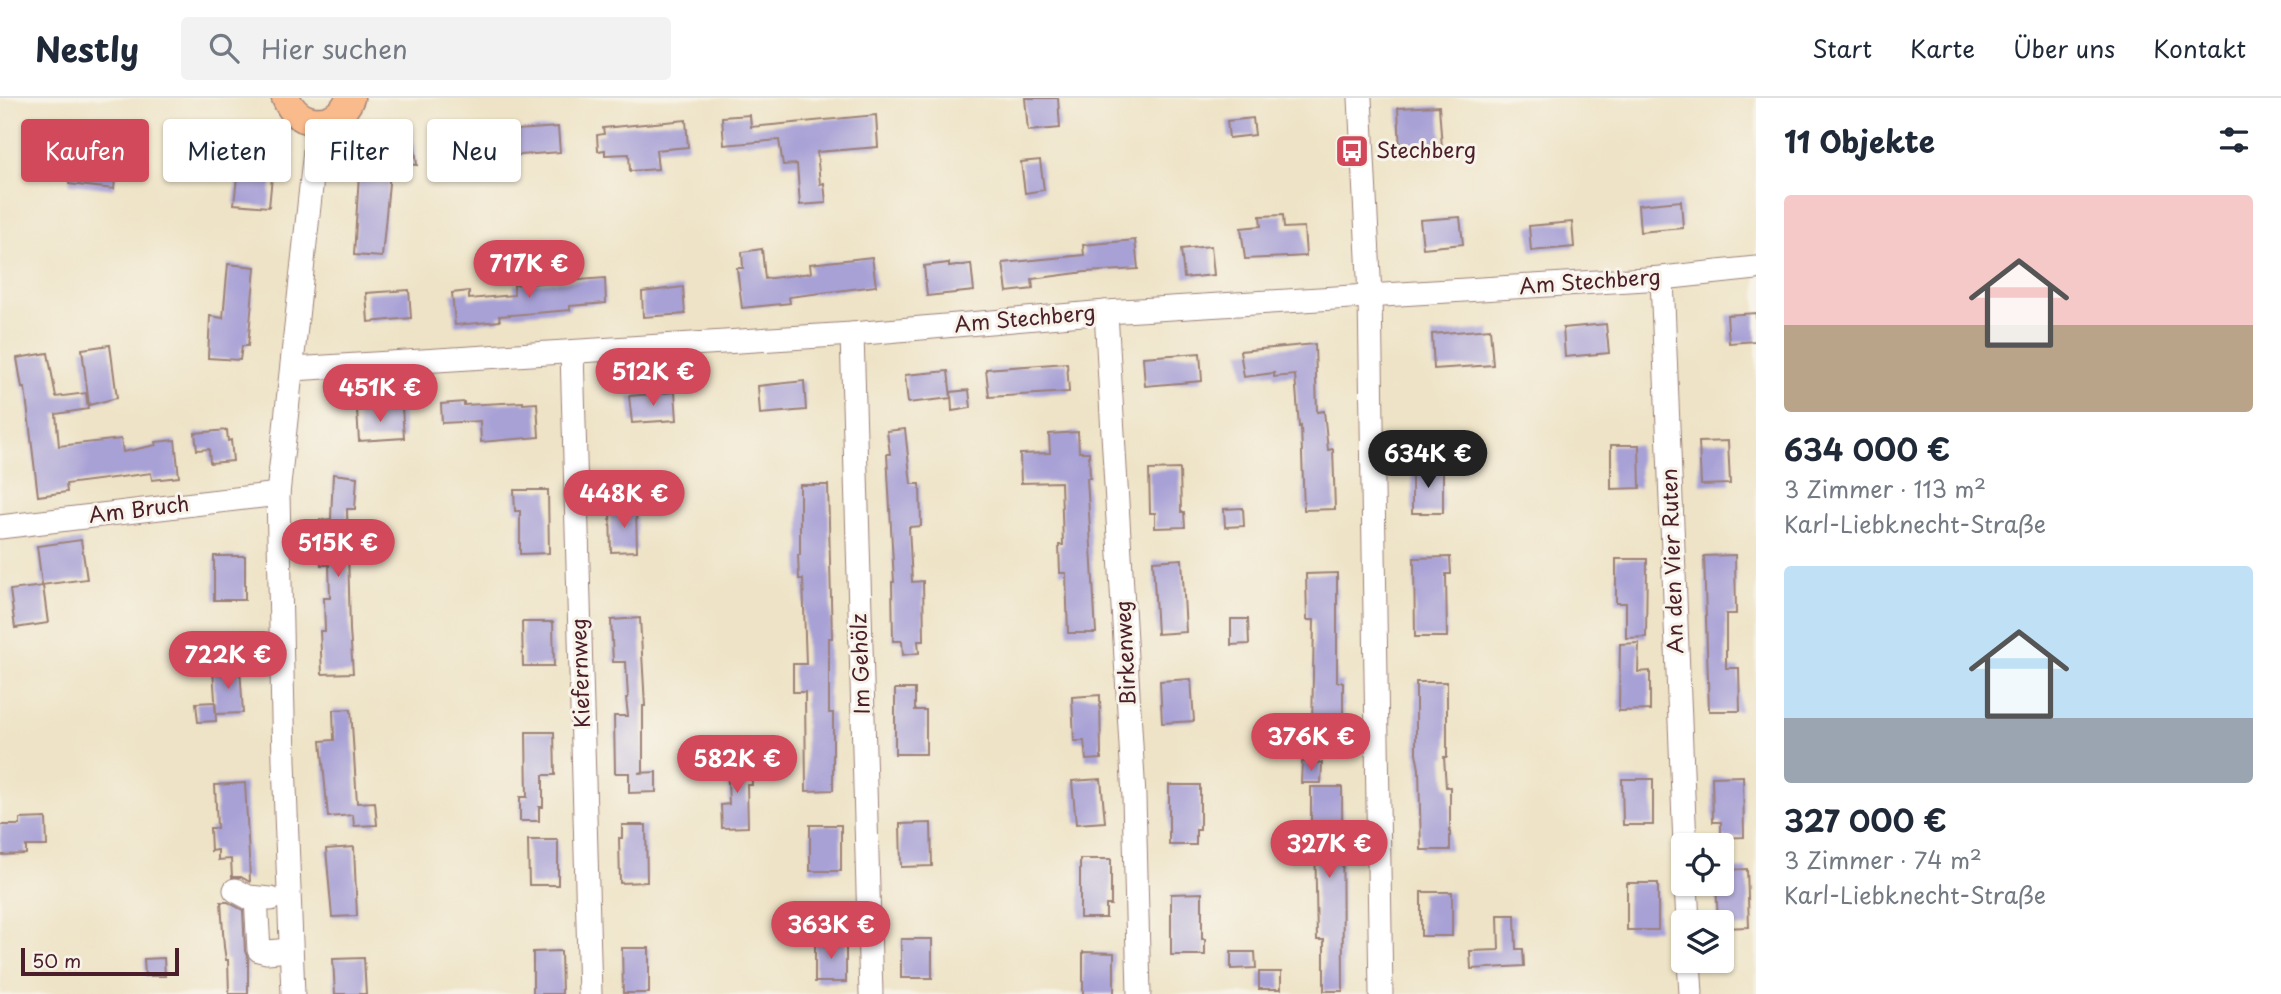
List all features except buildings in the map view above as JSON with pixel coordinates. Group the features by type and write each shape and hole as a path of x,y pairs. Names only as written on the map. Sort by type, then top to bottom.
{"main road":[{"path":"286,98 297,114 305,119"},
{"path":"329,119 337,117 344,110 350,98"}],"street":[{"path":"1360,98 1370,296 1381,994"},
{"path":"293,994 288,898 278,494 312,182"},
{"name":"Am Stechberg","path":"293,369 852,334 1106,312 1662,278 1756,268"},
{"name":"An den Vier Ruten","path":"1662,278 1685,833"},
{"name":"Birkenweg","path":"1106,312 1135,797 1139,994"},
{"name":"Im Gehölz","path":"852,334 871,994"},
{"name":"Kiefernweg","path":"572,352 590,994"},
{"name":"Am Bruch","path":"0,527 278,494"},
{"path":"288,898 245,894 259,950 290,950"},
{"path":"1690,973 1691,994"}],"place":[{"name":"Stechberg","path":"1352,151"}]}
